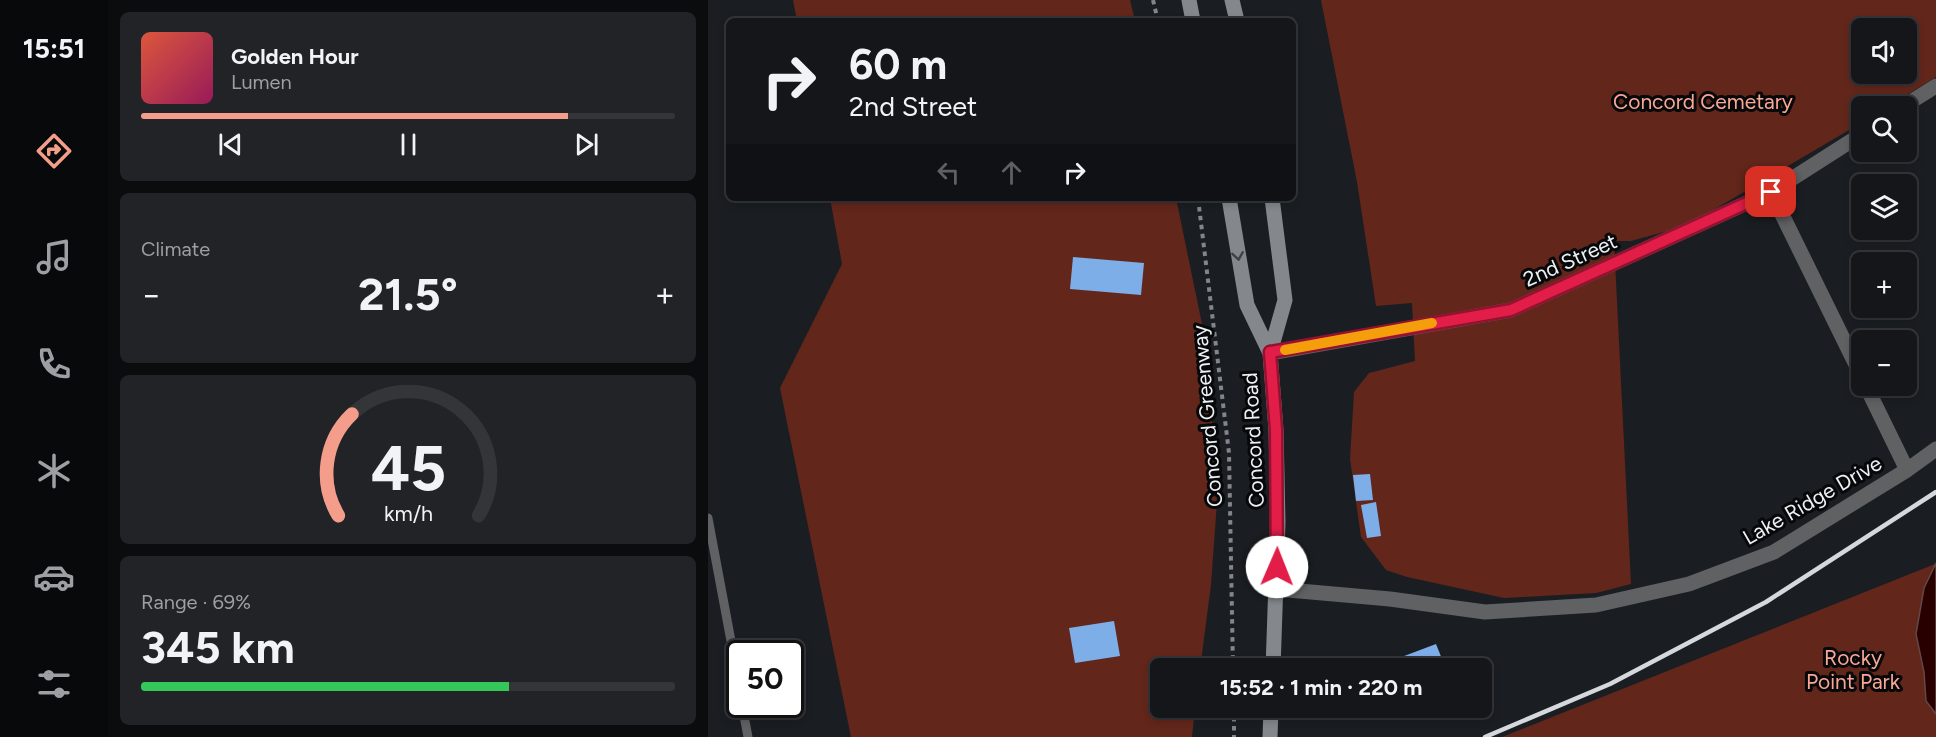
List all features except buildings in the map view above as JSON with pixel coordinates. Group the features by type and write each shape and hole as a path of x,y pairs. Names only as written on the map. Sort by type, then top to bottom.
{"main road":[{"path":"1189,0 1193,18"},
{"path":"1232,0 1236,18"},
{"name":"Concord Road","path":"1229,201 1246,305 1270,352"},
{"name":"Concord Road","path":"1272,201 1285,300 1270,352 1277,453 1277,589 1274,658"},
{"path":"1270,737 1271,718"}],"street":[{"path":"1917,98 1936,86"},
{"name":"2nd Street","path":"1270,352 1511,310 1771,192 1851,141"},
{"path":"1771,192 1851,355"},
{"path":"1871,396 1907,470"},
{"name":"Lake Ridge Drive","path":"1277,589 1390,599 1485,612 1596,605 1689,584 1774,552 1907,470 1936,449"}],"lane":[{"path":"708,518 731,640"},
{"path":"744,718 748,737"}],"path":[{"path":"1153,0 1157,18"},
{"name":"Concord Greenway","path":"1198,201 1229,453 1233,658"},
{"path":"1233,718 1234,734"}],"green space":[{"path":"793,0 1130,0 1134,18 796,18"},
{"name":"Concord Cemetary","path":"1321,0 1936,0 1936,77 1905,96 1851,96 1851,129 1686,226 1631,241 1614,241 1631,584 1596,593 1504,598 1407,577 1386,570 1361,537 1350,459 1354,392 1369,373 1415,361 1412,303 1376,306 1357,182"},
{"path":"831,201 1177,201 1208,353 1217,502 1211,585 1201,658 1150,658 1150,718 1194,718 1192,737 851,737 780,388 842,264"},
{"name":"Rocky Point Park","path":"1935,564 1924,588 1921,607 1926,701 1936,714 1936,737 1502,737"}],"shaded area":[{"path":"1936,563 1936,714 1926,701 1924,672 1916,634 1924,588"}],"railway":[{"path":"1485,737 1610,684 1766,602 1936,492"}],"slow traffic":[{"path":"1285,350 1432,323"}],"route":[{"path":"1277,567 1276,430 1270,352 1511,310 1771,192"}]}
